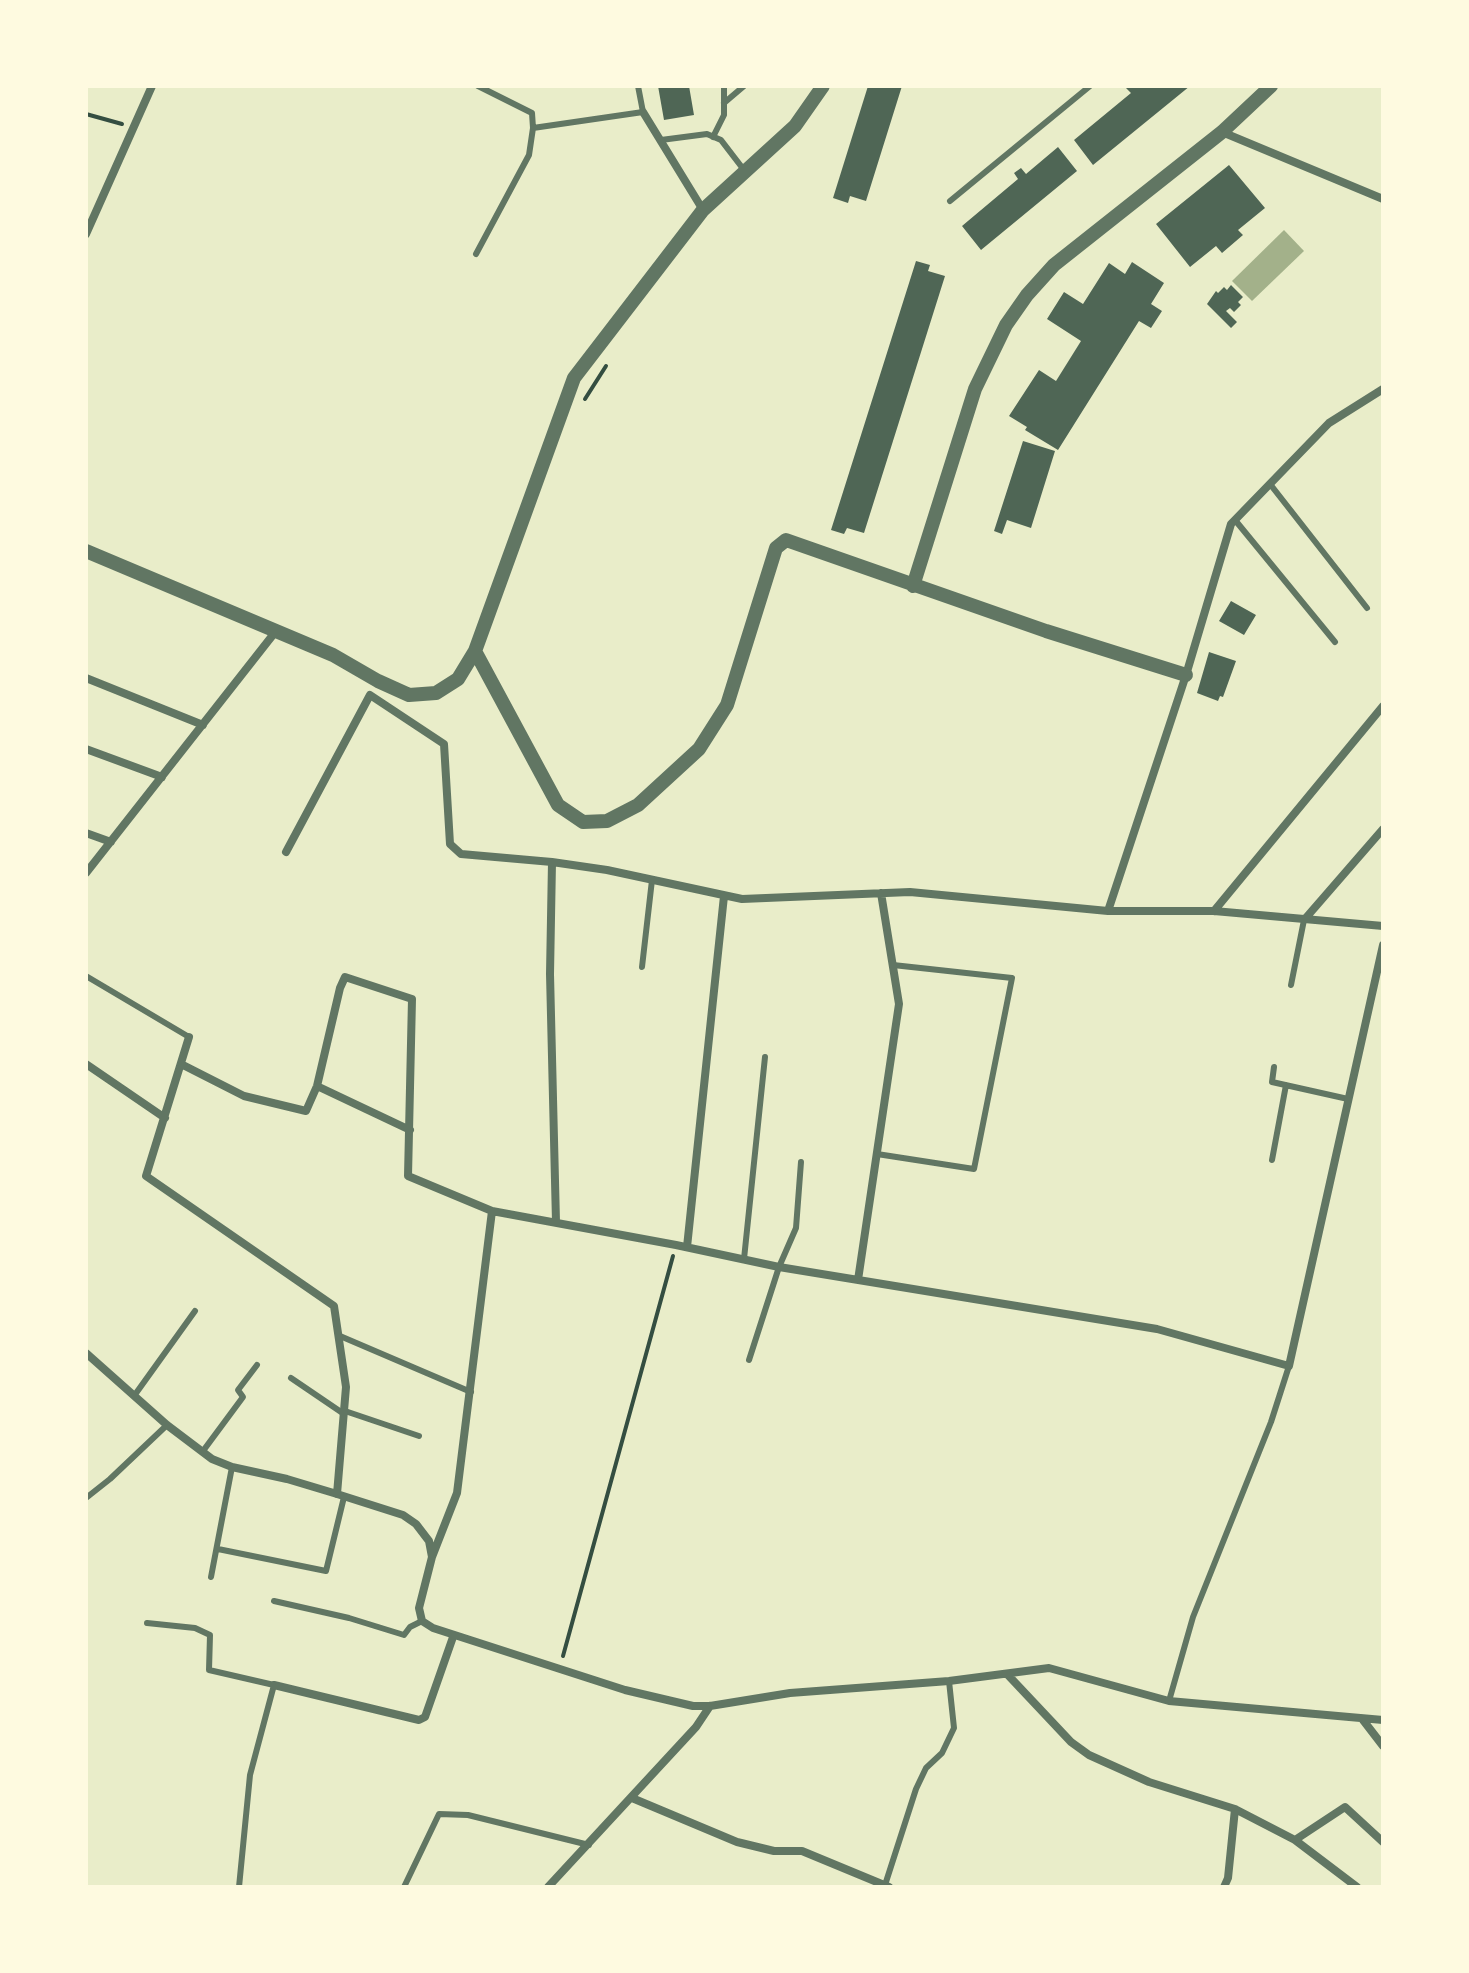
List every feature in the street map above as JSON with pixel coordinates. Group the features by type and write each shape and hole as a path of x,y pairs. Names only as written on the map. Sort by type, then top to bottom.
{"street":[{"path":"86,234 152,86"},
{"path":"86,551 333,655 409,695 436,693 458,679 475,651 574,378 703,210 795,126 823,86"},
{"path":"913,586 975,389 1006,325 1027,295 1054,265 1222,132 1271,86"},
{"path":"643,112 703,210"},
{"path":"1222,132 1383,199"},
{"path":"1108,911 1186,675 1231,524 1329,423 1382,393"},
{"path":"475,651 558,805 583,822 607,821 638,805 699,749 727,705 776,548 786,540 913,586 1186,675"},
{"path":"86,873 276,631"},
{"path":"86,678 203,725"},
{"path":"286,852 378,681"},
{"path":"370,695 444,744 450,844 461,854 552,862 742,899 910,892 1108,911 1214,911 1383,926"},
{"path":"1214,911 1383,706"},
{"path":"86,749 162,777"},
{"path":"1304,920 1383,829"},
{"path":"86,833 111,842"},
{"path":"552,862 550,974 556,1222"},
{"path":"858,1280 899,1004 881,893"},
{"path":"687,1247 724,896"},
{"path":"181,1064 244,1096 306,1111 317,1086 345,977 412,999 408,1176 492,1211 779,1267 1157,1329 1289,1366 1383,945"},
{"path":"189,1037 146,1176 334,1306 346,1387 340,1495"},
{"path":"86,1064 165,1118"},
{"path":"317,1086 410,1130"},
{"path":"492,1211 457,1493 432,1557 419,1608 422,1621 453,1637 659,1699 693,1706 790,1693 949,1681 1049,1668 1169,1701 1383,1720"},
{"path":"86,1353 167,1425 212,1459 403,1515 416,1524 429,1541 432,1557"},
{"path":"274,1685 419,1720 425,1717 453,1637"},
{"path":"1007,1674 1071,1742 1089,1755 1149,1782 1235,1809 1295,1840 1357,1887"},
{"path":"548,1887 696,1727 710,1706"},
{"path":"1363,1720 1383,1746"},
{"path":"632,1798 737,1842 774,1851 802,1851 887,1886"},
{"path":"1295,1840 1345,1807 1383,1842"},
{"path":"1224,1887 1228,1878 1235,1809"}],"lane":[{"path":"476,254 529,155 533,128 532,113 478,86"},
{"path":"533,128 643,112 638,86"},
{"path":"713,137 724,115 724,86"},
{"path":"724,103 744,86"},
{"path":"950,201 1090,86"},
{"path":"661,140 707,134 721,140 744,170"},
{"path":"1270,484 1367,608"},
{"path":"1235,520 1335,642"},
{"path":"642,967 652,880"},
{"path":"1291,985 1304,920"},
{"path":"877,1154 974,1169 1012,978 893,965"},
{"path":"86,976 189,1037"},
{"path":"744,1259 765,1057"},
{"path":"1274,1067 1272,1082 1348,1099"},
{"path":"1272,1160 1286,1085"},
{"path":"749,1360 779,1267 796,1228 801,1162"},
{"path":"134,1396 195,1311"},
{"path":"340,1336 471,1392"},
{"path":"203,1451 243,1397 238,1390 257,1365"},
{"path":"1169,1701 1193,1617 1271,1422 1289,1366"},
{"path":"291,1378 345,1413 419,1436"},
{"path":"86,1498 167,1425"},
{"path":"211,1577 232,1467"},
{"path":"218,1549 326,1571 340,1495"},
{"path":"274,1601 349,1618 404,1635 410,1627 422,1621"},
{"path":"147,1623 195,1628 210,1635 209,1670 274,1685 250,1775 239,1887"},
{"path":"887,1886 916,1789 926,1768 942,1753 954,1728 949,1681"},
{"path":"404,1887 439,1814 468,1815 589,1845"}],"path":[{"path":"86,114 133,126"},
{"path":"580,405 608,363"},
{"path":"559,1670 676,1245"}],"shaded area":[{"path":"1284,230 1304,251 1252,301 1232,281"}],"building":[{"path":"658,86 689,86 694,115 664,120"},
{"path":"868,86 902,86 866,201 850,196 848,203 833,198"},
{"path":"1190,86 1093,165 1074,140 1131,93 1126,88"},
{"path":"1058,147 1077,171 981,250 962,226 1018,179 1014,173 1021,168 1026,174"},
{"path":"1229,165 1265,208 1238,230 1243,235 1222,253 1216,246 1190,267 1156,224"},
{"path":"916,261 930,265 928,271 945,276 864,533 847,528 844,534 831,530"},
{"path":"1132,262 1164,283 1151,304 1162,311 1151,328 1139,321 1058,450 1009,416 1039,370 1056,381 1081,341 1047,319 1064,292 1083,304 1109,263 1125,274"},
{"path":"1231,285 1243,297 1238,302 1241,305 1234,312 1230,308 1226,311 1237,322 1231,328 1207,304 1216,291 1218,293 1224,287 1227,290"},
{"path":"1023,441 1055,451 1031,528 1007,520 1002,534 994,531"},
{"path":"1231,601 1256,615 1244,635 1219,621"},
{"path":"1209,652 1236,661 1223,697 1220,696 1218,701 1197,693"}]}
